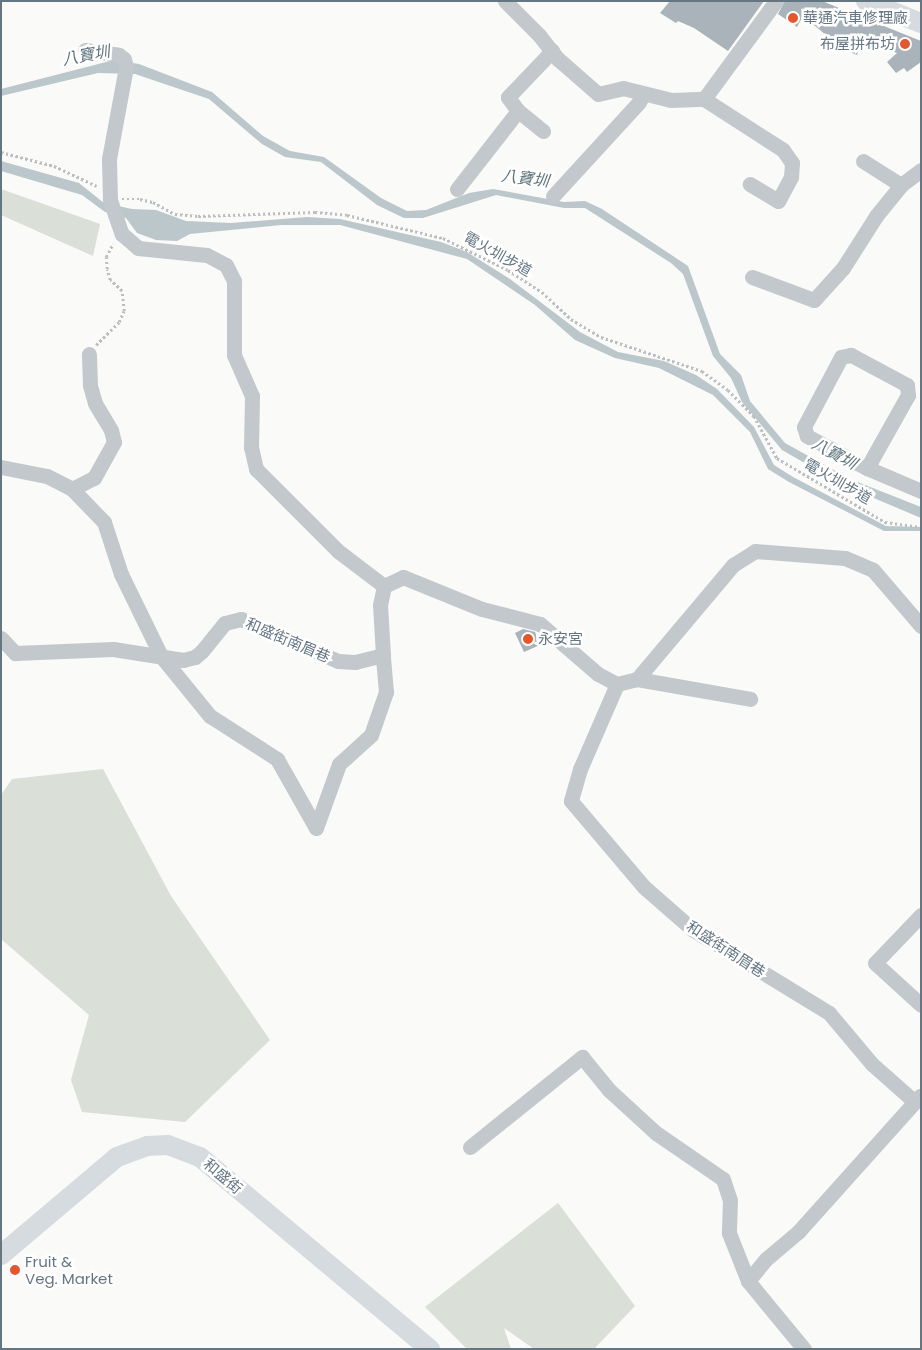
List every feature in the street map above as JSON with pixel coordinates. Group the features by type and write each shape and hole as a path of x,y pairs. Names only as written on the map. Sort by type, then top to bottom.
{"main road":[{"path":"866,1 921,23"},
{"name":"和盛街","path":"1,1255 116,1158 132,1150 168,1146 200,1156 430,1349"}],"street":[{"path":"505,1 552,51 598,94 623,88 672,100 704,99 778,146 792,163 791,177 778,201 750,184"},
{"path":"704,99 776,1"},
{"path":"85,50 119,55 124,59 126,67 109,158 110,200 122,234 138,248 207,255 226,265 234,281 234,354 252,396 251,447 256,469 338,551 384,586"},
{"path":"543,131 518,111 508,97 552,51"},
{"path":"553,196 639,102 643,94"},
{"path":"457,189 518,111"},
{"path":"863,160 901,185"},
{"path":"752,278 814,300 842,268 876,216 901,185 921,170"},
{"path":"72,488 94,478 114,442 111,430 94,403 90,385 89,354"},
{"path":"867,468 908,395 907,385 850,355 841,357 804,427 807,436 867,468 921,491"},
{"path":"1,467 47,476 72,488 104,522 121,574 161,656 210,716 277,759 316,828 339,764 371,735 386,692 380,605 384,586"},
{"path":"637,679 733,565 755,551 845,558 873,570 921,626"},
{"path":"384,586 404,577 482,609 540,624 598,674 617,684 637,679 750,699"},
{"name":"和盛街南眉巷","path":"2,640 15,653 22,654 113,649 182,660 195,657 225,623 241,619 338,661 356,662 383,655"},
{"name":"和盛街南眉巷","path":"617,684 580,769 571,801 644,887 692,929 829,1013 872,1064 918,1098 798,1232 766,1259 748,1281"},
{"path":"921,915 875,963 921,1005"},
{"path":"470,1147 582,1057 610,1090 656,1133 723,1178 730,1200 729,1232 748,1281 804,1349"}],"path":[{"path":"1,152 78,176 96,185 110,200"},
{"name":"電火圳步道","path":"110,200 140,199 175,214 198,216 315,212 347,215 444,238 508,270 542,292 571,319 601,337 702,371 728,390 754,416 777,458 818,485 885,522 921,527"},
{"path":"89,354 120,322 124,311 122,291 110,280 106,257 122,234"}],"shaded area":[{"name":"八寶圳","path":"114,60 139,64 212,92 263,136 290,151 324,157 381,198 407,211 426,210 469,193 493,189 564,202 585,201 602,209 688,266 720,354 741,375 750,401 785,443 850,479 921,507 921,518 843,485 782,450 742,402 731,378 713,356 683,274 671,263 585,208 564,208 496,195 423,218 404,218 377,205 321,162 285,157 262,144 209,99 135,74 98,73 1,96 1,89"},
{"name":"八寶圳","path":"1,161 79,183 104,203 132,209 156,210 186,221 231,223 307,217 340,219 441,242 467,252 510,279 580,332 618,352 664,361 696,375 717,389 754,427 774,465 793,477 886,526 921,527 921,531 884,531 789,482 768,469 750,432 713,395 659,368 615,358 575,340 535,305 467,259 340,225 281,225 190,234 177,241 156,240 137,233 126,218 105,212 82,195 1,171"},
{"path":"1,189 100,224 93,256 1,215"},
{"path":"103,769 171,896 270,1040 185,1122 82,1112 71,1080 89,1015 1,939 1,795 12,779"},
{"path":"558,1203 635,1306 594,1349 534,1349 504,1328 511,1349 467,1349 425,1307"}],"building":[{"path":"670,1 764,1 728,51 694,28 678,21 676,23 660,13"},
{"path":"785,1 822,1 921,41 921,62 907,72 904,68 896,73 887,62 897,53 871,43 869,48 860,45 857,55 843,49 803,16 797,27 778,14"},
{"name":"永安宮","path":"523,629 535,632 540,645 524,652 515,633"}],"place":[{"name":"華通汽車修理廠","path":"793,18"},
{"name":"布屋拼布坊","path":"905,44"},
{"name":"永安宮","path":"528,639"},
{"name":"Fruit & Veg. Market","path":"15,1270"}]}
